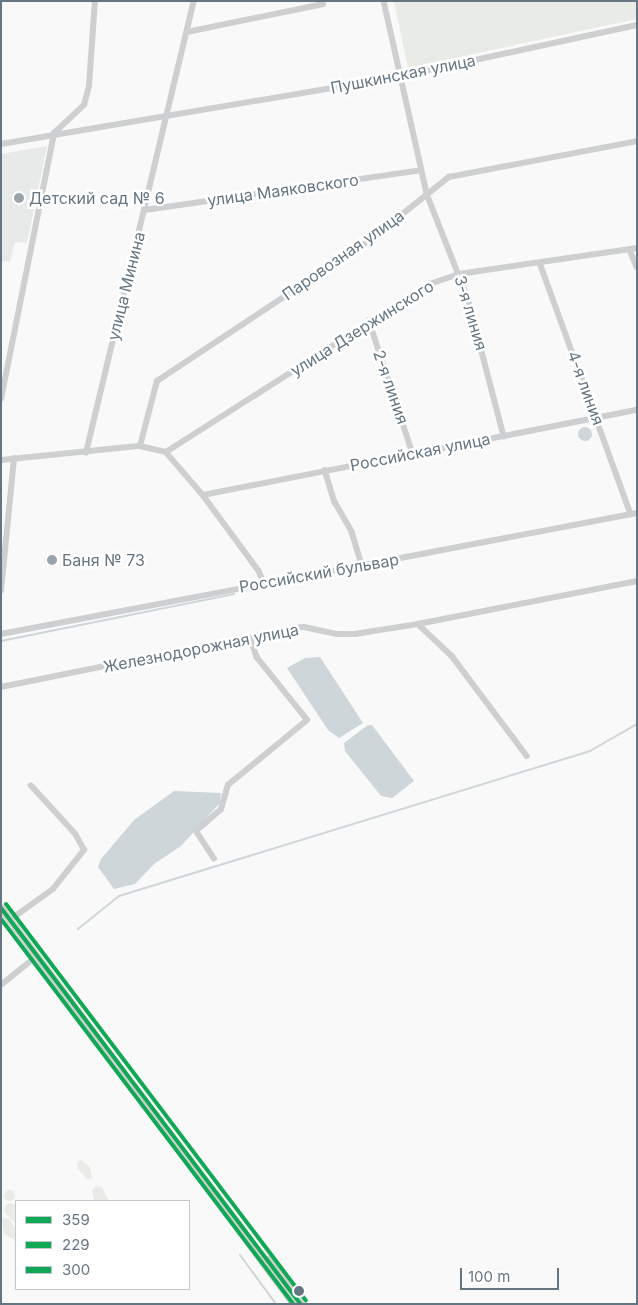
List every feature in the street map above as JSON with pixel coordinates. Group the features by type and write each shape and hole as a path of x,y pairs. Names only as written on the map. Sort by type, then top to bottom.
{"street":[{"path":"1,399 54,134 84,105 89,86 95,1"},
{"name":"улица Минина","path":"86,453 194,1"},
{"name":"3-я линия","path":"384,1 427,194 459,274 490,378 504,436"},
{"path":"187,32 323,4"},
{"name":"Пушкинская улица","path":"1,144 401,76 637,25"},
{"name":"Паровозная улица","path":"140,446 157,381 377,236 449,177 461,173 637,141"},
{"name":"улица Маяковского","path":"145,210 421,170"},
{"path":"634,249 637,267"},
{"name":"улица Дзержинского","path":"166,452 369,320 430,284 459,274 634,249"},
{"name":"4-я линия","path":"540,263 634,514"},
{"name":"2-я линия","path":"369,320 413,454"},
{"name":"Российская улица","path":"203,495 637,410"},
{"path":"1,460 86,453 140,446 166,452 203,495 259,571 264,583"},
{"path":"1,591 14,459"},
{"path":"325,470 335,502 352,532 362,566"},
{"name":"Российский бульвар","path":"1,634 634,514"},
{"name":"Железнодорожная улица","path":"1,687 304,627 337,634 418,624 637,581"},
{"path":"418,624 452,656 527,756"},
{"path":"214,859 196,832 221,809 228,785 307,720 257,658 250,639"},
{"path":"10,920 53,889 84,850 75,834 31,786"},
{"path":"1,908 251,1242 294,1304"},
{"path":"1,985 37,956"},
{"path":"251,1242 301,1304"}],"shaded area":[{"path":"394,1 637,1 637,19 408,68"},
{"name":"Детский сад № 6","path":"47,146 27,243 15,242 10,262 1,261 1,154"},
{"path":"585,427 590,429 592,434 590,439 585,441 580,439 578,434 580,429"},
{"path":"320,657 363,723 339,738 328,730 287,668 305,658"},
{"path":"368,725 372,725 414,781 392,798 381,796 345,751 344,743"},
{"path":"174,791 221,793 220,803 181,846 154,864 135,884 114,889 98,867 101,859 134,820"},
{"path":"81,1160 90,1167 92,1178 87,1179 78,1169 77,1163"},
{"path":"96,1186 102,1187 108,1200 94,1200 92,1190"},
{"path":"9,1189 15,1195 9,1201 3,1195"},
{"path":"10,1203 15,1205 15,1223 4,1212 6,1205"},
{"path":"8,1218 15,1228 15,1240 4,1234 2,1219"}],"waterway":[{"path":"1,641 234,594"},
{"path":"78,929 119,896 590,751 637,724"},
{"path":"240,1255 276,1304"}],"transit line":[{"name":"300","path":"6,904 306,1300"},
{"name":"359","path":"1,908 301,1304"},
{"name":"229","path":"1,919 293,1304"}],"place":[{"name":"Детский сад № 6","path":"19,198"},
{"name":"Баня № 73","path":"52,560"}]}
